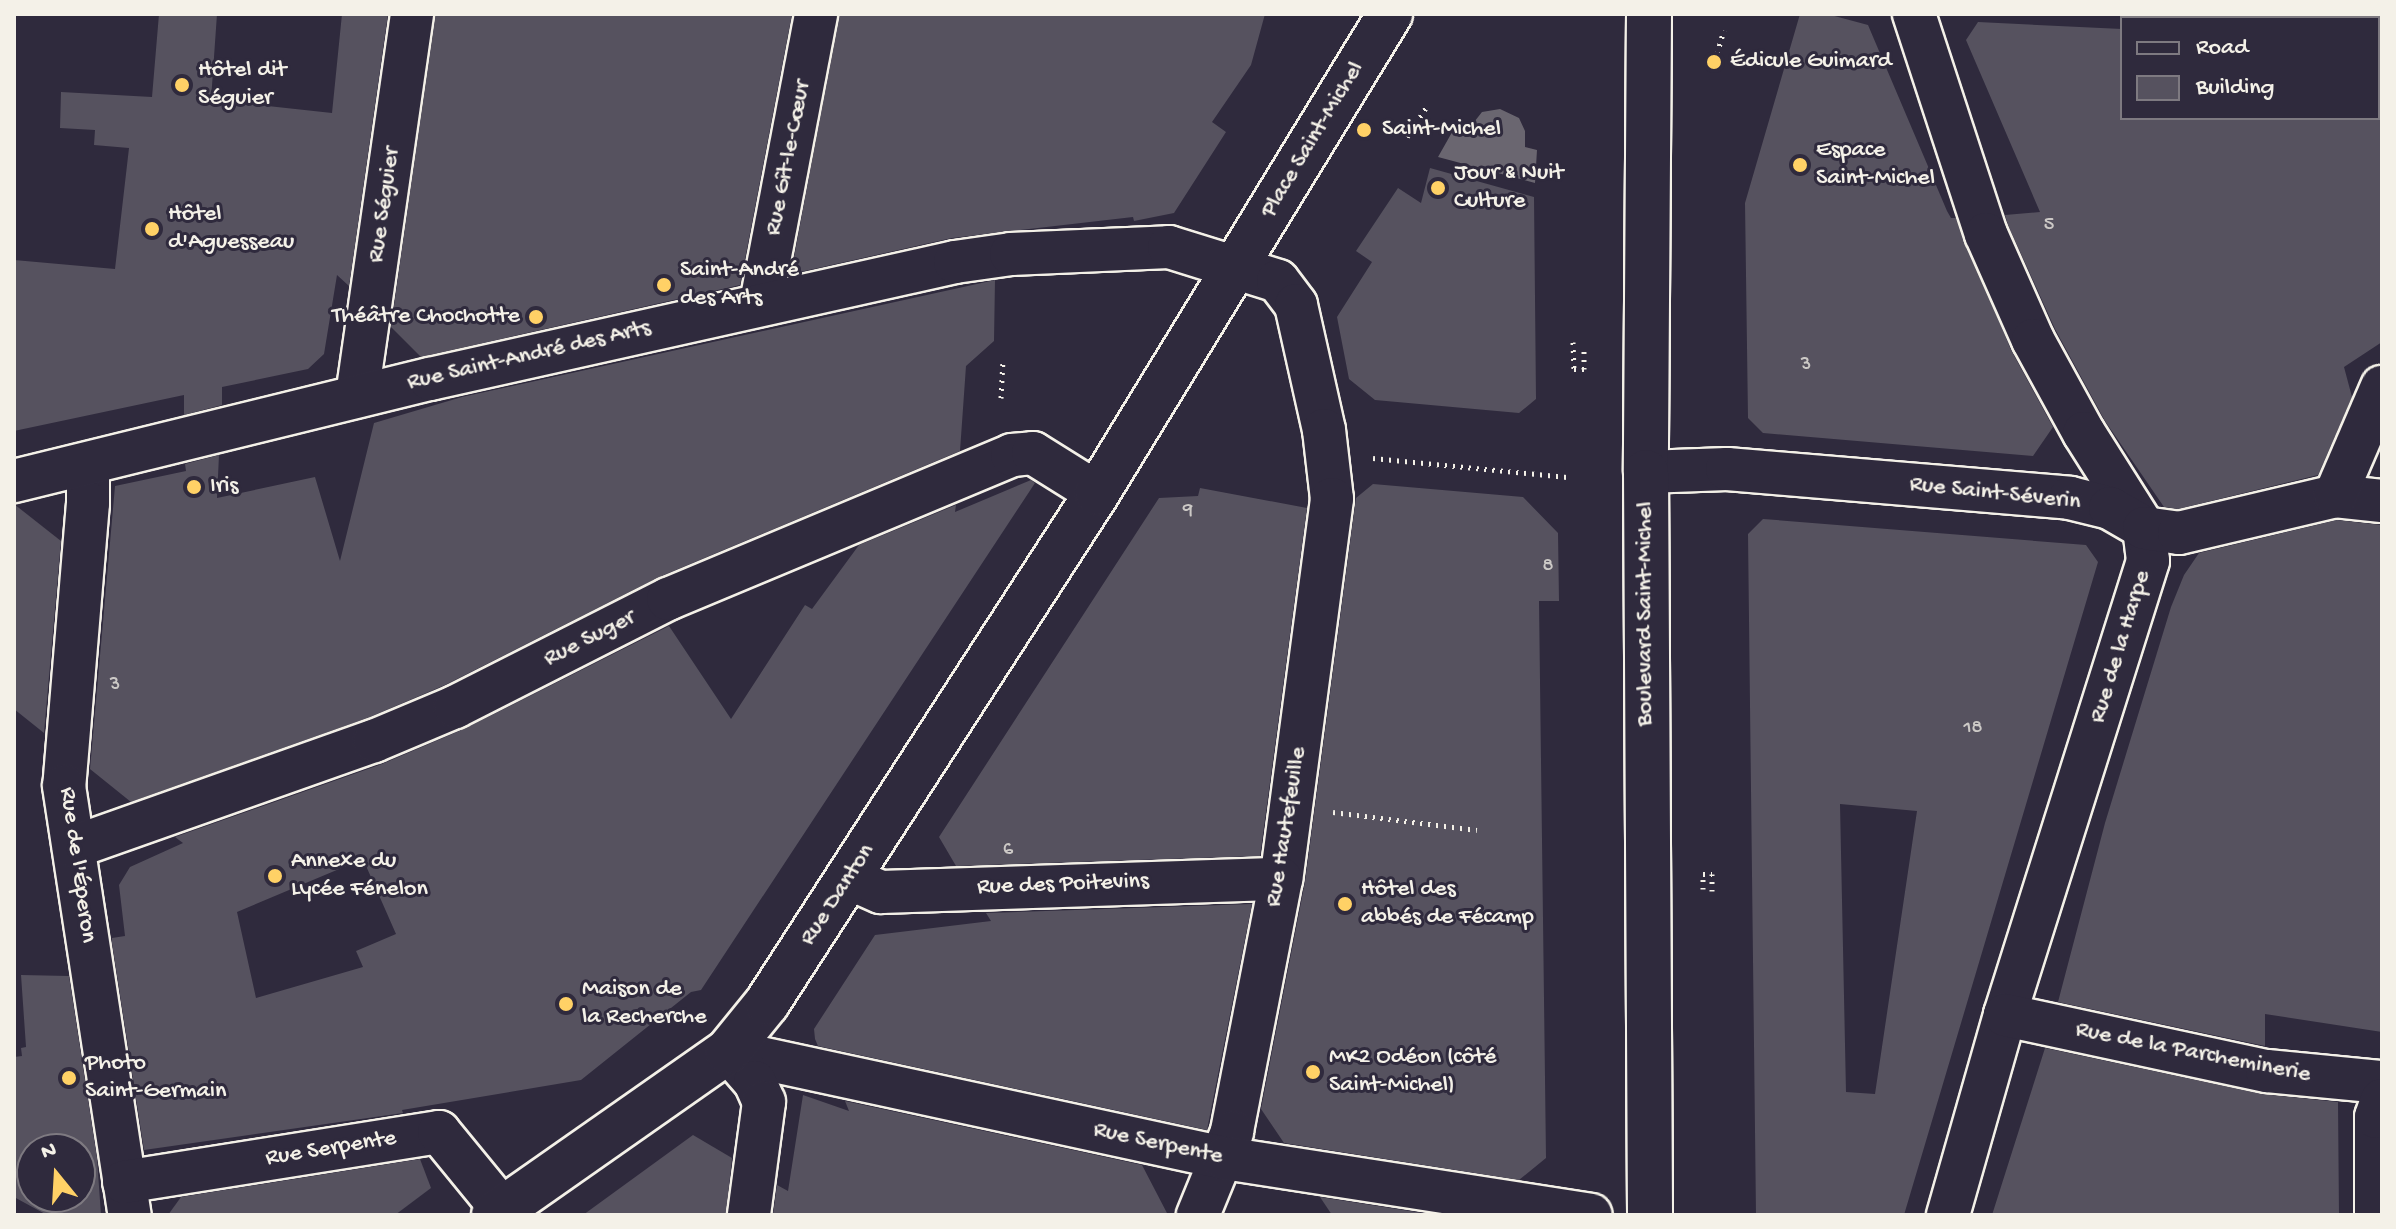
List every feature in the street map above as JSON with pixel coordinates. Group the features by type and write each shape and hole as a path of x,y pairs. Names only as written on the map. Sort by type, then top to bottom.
{"street":[{"name":"Rue Séguier","path":"357,396 412,14"},
{"name":"Rue Gît-le-Cœur","path":"761,303 816,14"},
{"name":"Place Saint-Michel","path":"1097,493 1390,14"},
{"name":"Boulevard Saint-Michel","path":"1649,14 1646,472 1650,1215"},
{"name":"Rue de la Harpe","path":"1914,14 1986,234 2033,340 2084,433 2144,528 2148,561 2005,1015 1948,1215"},
{"name":"Rue Saint-André des Arts","path":"14,481 357,396 761,303 955,262 1011,254 1169,247 1238,267"},
{"name":"Rue Hautefeuille","path":"1198,1215 1224,1158 1232,1132 1281,879 1332,499 1324,430 1296,305 1278,281 1238,267"},
{"path":"2335,496 2382,387"},
{"name":"Rue Suger","path":"74,847 374,741 455,707 668,599 1012,455 1033,453 1097,493"},
{"name":"Rue de l'Éperon","path":"88,465 88,503 64,786 127,1198"},
{"name":"Rue Saint-Séverin","path":"1646,472 1727,469 2070,498 2110,508 2144,528 2179,533 2335,496 2382,501"},
{"name":"Rue Danton","path":"498,1212 728,1051 767,1003 1097,493"},
{"name":"Rue des Poitevins","path":"849,878 881,892 1281,879"},
{"name":"Rue de la Parcheminerie","path":"2005,1015 2267,1071 2382,1082"},
{"path":"728,1051 755,1082 764,1102 749,1215"},
{"name":"Rue Serpente","path":"728,1051 1224,1158 1591,1215"},
{"path":"2376,1215 2376,1117 2382,1100"},
{"name":"Rue Serpente","path":"127,1198 439,1132 498,1212"}],"path":[{"path":"1715,61 1724,30"},
{"path":"1407,137 1426,108"},
{"path":"1573,342 1574,369 1584,369 1584,348"},
{"path":"1001,398 1003,362"},
{"path":"1360,457 1567,477"},
{"path":"1292,807 1477,830"},
{"path":"1703,889 1703,874 1712,874 1712,891"}],"shaded area":[{"path":"1500,109 1519,118 1525,131 1525,147 1537,150 1535,183 1438,157 1455,127 1467,131 1482,112"}],"building":[{"path":"159,14 217,14 211,100 332,113 342,14 388,14 349,286 337,275 324,354 308,369 222,387 222,405 184,415 184,395 14,431 14,260 115,269 129,148 94,145 95,130 60,128 61,92 152,97"},
{"path":"435,14 792,14 740,285 421,357 391,327"},
{"path":"839,14 1265,14 1251,65 1212,122 1226,132 1174,213 1134,221 1133,217 952,238 791,274"},
{"path":"1800,14 1827,14 1868,25 1947,211 1951,218 1956,218 2011,350 2053,427 2033,456 1763,433 1748,418 1745,203"},
{"path":"1978,22 2120,29 2120,120 2382,118 2382,342 2344,367 2352,397 2318,475 2178,509 2164,507 2105,421 2055,329 2008,225 2005,215 2040,212 1966,40"},
{"path":"1430,168 1534,197 1536,399 1519,413 1375,400 1349,379 1337,317 1372,262 1356,251 1398,188 1421,203"},
{"path":"995,280 994,341 966,366 960,451 659,577 445,685 365,719 131,802 90,769 115,486 186,471 185,464 219,455 217,498 315,477 340,561 374,423 462,397"},
{"path":"1031,480 1035,483 701,990 691,992 581,1080 402,1110 403,1113 144,1150 112,943 112,938 125,936 119,885 130,867 183,843 175,837 382,764 464,729 669,626 731,719 805,605 812,609 859,545 956,505 955,512","holes":["363,859 396,934 356,951 363,967 256,998 237,912"]},
{"path":"1373,484 1523,497 1558,533 1559,601 1539,601 1546,1158 1519,1180 1284,1143 1261,1109 1305,882 1356,498"},
{"path":"1200,488 1307,508 1260,856 956,866 939,837 1159,498 1198,496"},
{"path":"14,504 61,541 44,733 14,709"},
{"path":"1763,519 2086,545 2098,562 1904,1215 1756,1215 1748,534","holes":["1840,804 1917,811 1875,1094 1846,1092"]},
{"path":"2337,520 2382,525 2382,1032 2265,1014 2265,1046 2058,1002 2105,823 2171,607 2184,575 2199,553"},
{"path":"1252,904 1207,1130 818,1046 815,1039 814,1029 875,935 991,921 986,913"},
{"path":"21,975 69,976 93,1133 16,1133 16,1198 14,1057 22,1056 21,1048 26,1047"},
{"path":"2045,1048 2262,1094 2338,1102 2339,1215 1992,1215"},
{"path":"803,1095 849,1111 845,1101 1142,1165 1168,1215 773,1215 777,1185 788,1191"},
{"path":"693,1135 732,1158 726,1215 583,1215"},
{"path":"96,1152 101,1215 43,1213 96,1213"},
{"path":"420,1159 431,1188 395,1215 168,1215 181,1197"},
{"path":"1320,1197 1435,1215 1332,1215"}],"place":[{"name":"Édicule Guimard","path":"1714,62"},
{"name":"Hôtel dit Séguier","path":"182,85"},
{"name":"Saint-Michel","path":"1364,130"},
{"name":"Espace Saint-Michel","path":"1800,165"},
{"name":"Jour & Nuit Culture","path":"1438,188"},
{"name":"Hôtel d'Aguesseau","path":"152,229"},
{"name":"Saint-André des Arts","path":"664,285"},
{"name":"Théâtre Chochotte","path":"536,317"},
{"name":"Iris","path":"194,487"},
{"name":"Annexe du Lycée Fénelon","path":"275,876"},
{"name":"Hôtel des abbés de Fécamp","path":"1345,904"},
{"name":"Maison de la Recherche","path":"566,1004"},
{"name":"MK2 Odéon (côté Saint-Michel)","path":"1313,1072"},
{"name":"Photo Saint-Germain","path":"69,1078"}]}
